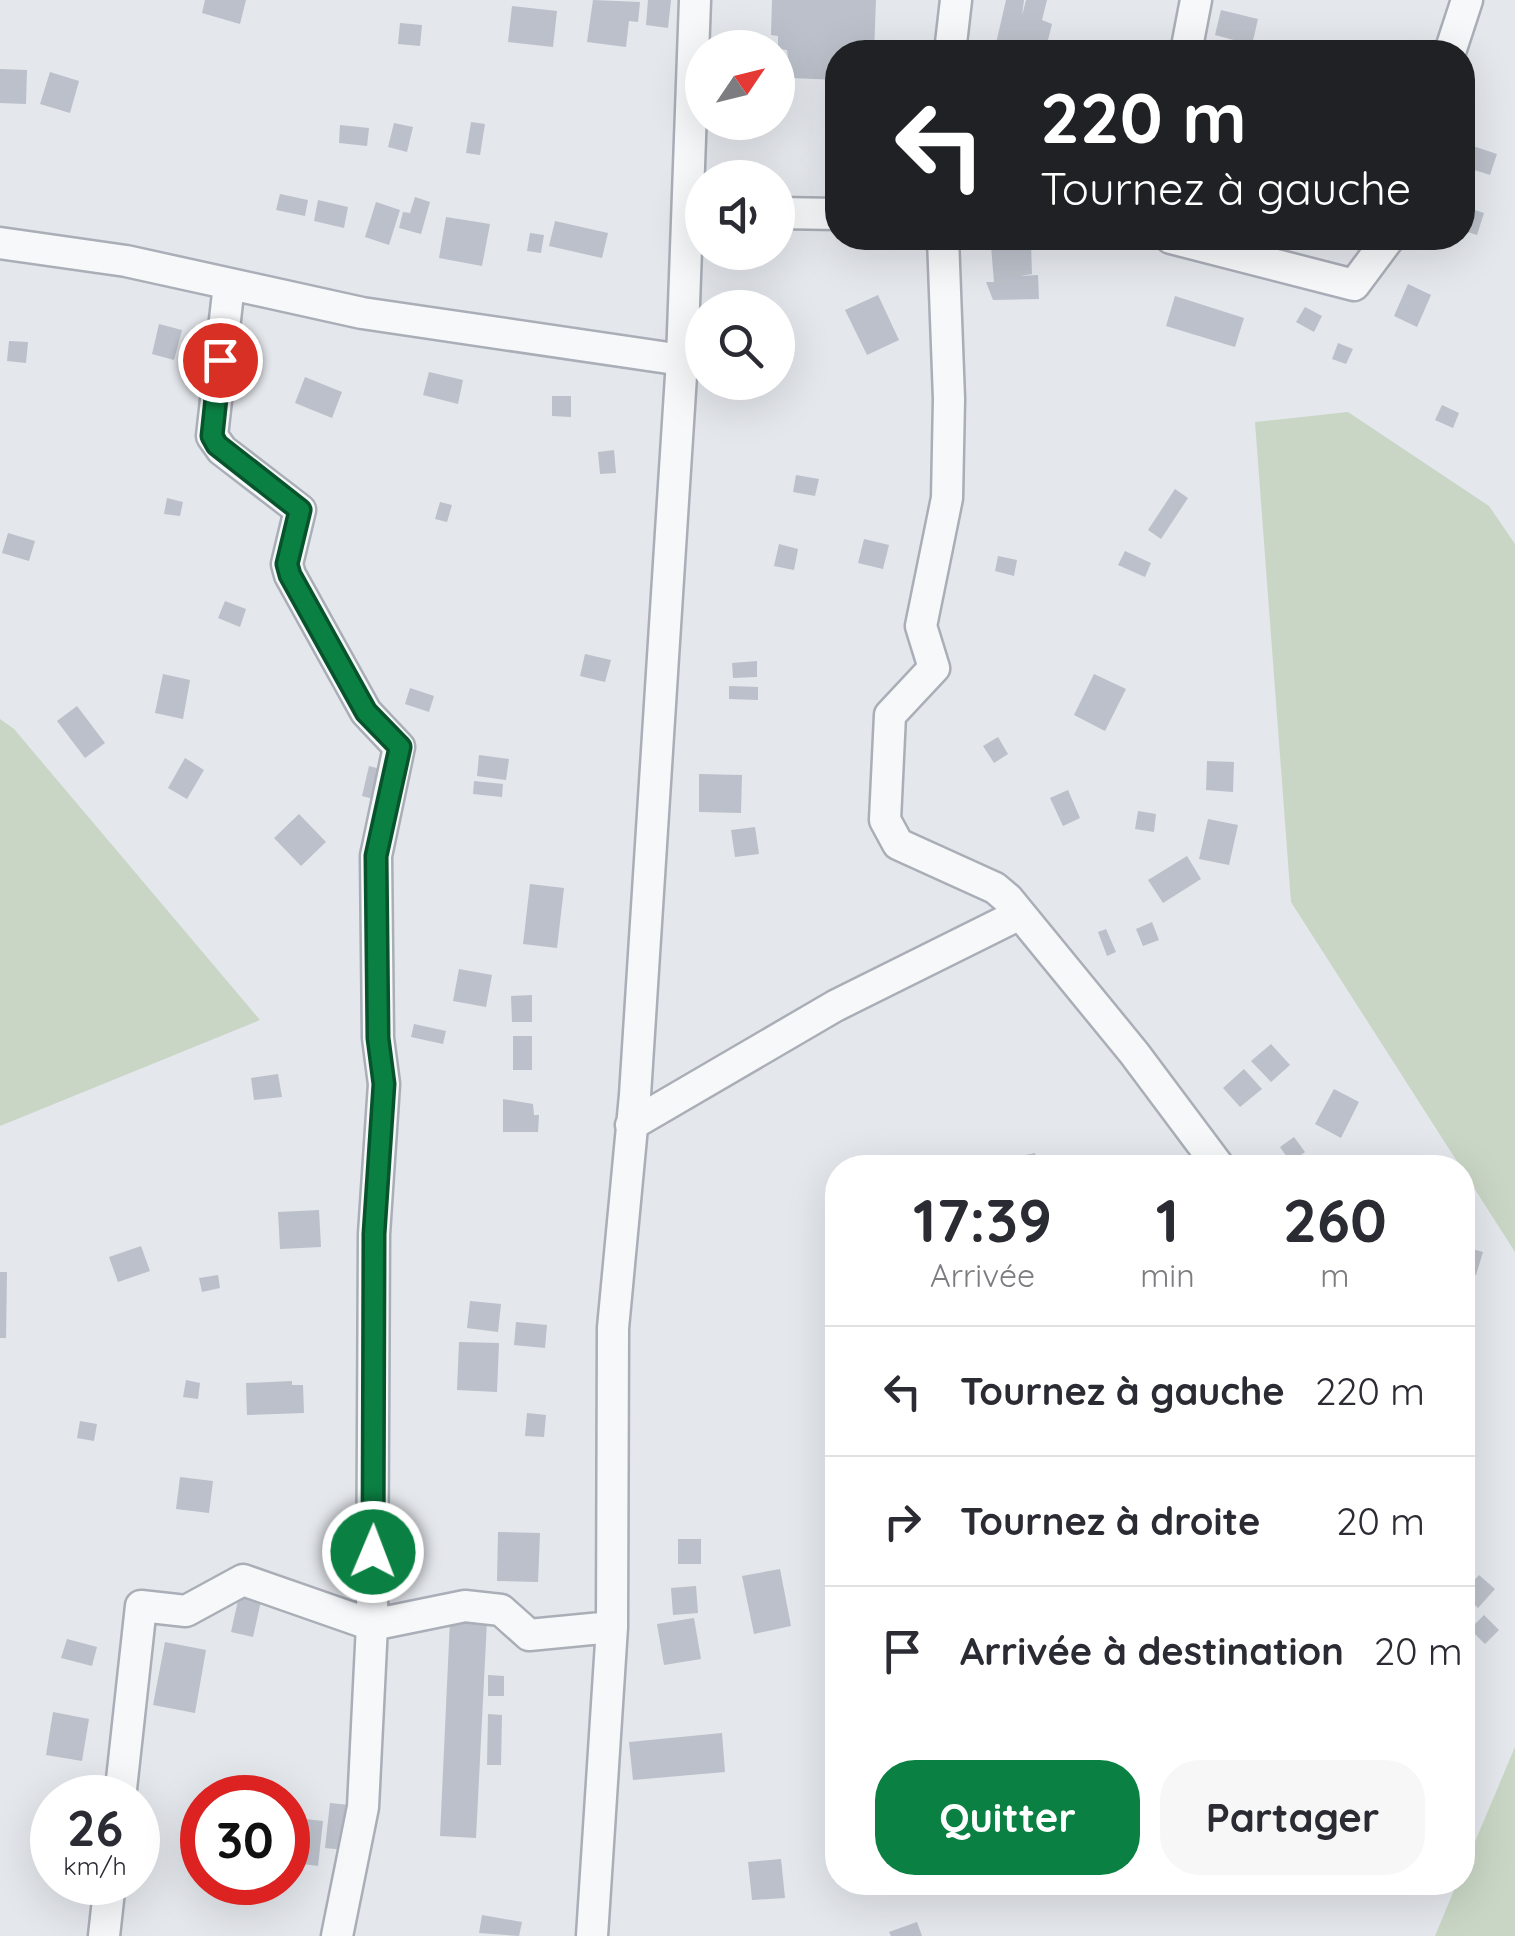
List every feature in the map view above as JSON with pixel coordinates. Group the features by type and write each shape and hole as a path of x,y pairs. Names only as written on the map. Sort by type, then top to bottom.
{"street":[{"path":"695,0 696,160"},
{"path":"951,40 956,0"},
{"path":"1188,40 1196,0"},
{"path":"1454,40 1467,0"},
{"path":"795,213 825,214"},
{"path":"0,243 126,261 362,313 682,360"},
{"path":"943,250 949,399 946,498 921,626 934,668 890,715 885,820 898,844 996,888 1134,1053 1210,1155"},
{"path":"1218,250 1354,285 1380,250"},
{"path":"592,1936 612,1627 613,1328 632,1125 690,270"},
{"path":"229,284 212,436 222,450 300,510 287,564 290,575 366,712 400,747 376,856 378,1038 384,1084 374,1234 372,1625 363,1807 337,1936"},
{"path":"632,1125 835,1006 1020,914"},
{"path":"123,1775 141,1606 186,1611 243,1580 372,1625 465,1606 500,1610 529,1635 612,1627"},
{"path":"104,1936 107,1905"}],"green space":[{"path":"1348,412 1489,506 1515,544 1515,1252 1475,1190 1475,1155 1453,1155 1291,902 1255,422"},
{"path":"0,719 14,729 260,1020 0,1126"},
{"path":"1515,1747 1515,1936 1435,1936 1452,1895 1475,1895 1475,1842"}],"building":[{"path":"205,0 246,0 240,24 202,13"},
{"path":"593,0 640,2 638,22 629,21 626,47 587,42"},
{"path":"648,0 671,0 668,28 646,25"},
{"path":"772,0 876,0 874,40 825,40 825,79 795,78 795,30 771,30"},
{"path":"1006,0 1024,0 1022,16 1026,0 1047,0 1042,20 1052,24 1048,40 997,40"},
{"path":"512,6 557,11 553,47 508,42"},
{"path":"1221,10 1258,19 1253,40 1215,35"},
{"path":"400,23 422,25 420,46 398,44"},
{"path":"0,69 27,70 26,104 0,103"},
{"path":"50,72 79,81 70,113 40,104"},
{"path":"471,122 485,124 480,155 466,153"},
{"path":"394,123 413,127 407,152 388,147"},
{"path":"340,125 369,128 367,146 339,143"},
{"path":"1475,147 1497,154 1490,175 1475,170"},
{"path":"280,194 308,200 305,216 276,210"},
{"path":"415,197 430,202 421,234 399,228 403,212 410,213"},
{"path":"318,200 348,207 344,228 314,221"},
{"path":"376,202 400,210 389,245 365,237"},
{"path":"1475,210 1484,213 1475,234"},
{"path":"446,217 490,224 482,266 439,258"},
{"path":"555,221 608,233 602,258 549,246"},
{"path":"530,233 544,235 541,253 527,251"},
{"path":"991,250 1031,250 1032,274 1020,276 1038,275 1039,299 993,300 986,282 994,282"},
{"path":"1408,284 1431,295 1417,327 1394,316"},
{"path":"878,295 899,340 867,355 845,310"},
{"path":"1175,296 1244,318 1235,347 1166,326"},
{"path":"1305,307 1322,316 1314,332 1296,322"},
{"path":"159,324 182,330 174,360 152,354"},
{"path":"9,341 28,342 26,363 7,361"},
{"path":"1338,343 1353,349 1346,364 1332,359"},
{"path":"429,372 463,380 458,404 423,395"},
{"path":"305,377 342,392 332,418 295,403"},
{"path":"552,396 571,396 571,417 552,416"},
{"path":"1442,405 1459,413 1453,428 1435,420"},
{"path":"614,450 616,473 600,474 598,452"},
{"path":"796,475 819,479 815,496 793,492"},
{"path":"1175,489 1188,498 1161,539 1148,530"},
{"path":"167,498 183,502 180,516 164,514"},
{"path":"440,502 452,505 447,522 435,519"},
{"path":"8,533 35,541 29,561 2,553"},
{"path":"864,539 889,545 883,569 858,563"},
{"path":"779,544 798,549 794,570 774,566"},
{"path":"1125,551 1151,563 1145,577 1118,565"},
{"path":"998,556 1017,560 1014,576 995,571"},
{"path":"225,601 246,609 240,627 218,618"},
{"path":"585,654 611,660 605,682 580,676"},
{"path":"757,661 757,677 733,678 732,663"},
{"path":"163,674 190,680 183,719 155,713"},
{"path":"1094,674 1126,689 1105,731 1074,715"},
{"path":"729,686 758,687 758,700 729,699"},
{"path":"410,688 434,696 429,712 405,704"},
{"path":"77,706 105,743 85,758 57,721"},
{"path":"998,737 1008,754 994,763 983,746"},
{"path":"479,755 509,759 506,780 477,776"},
{"path":"185,758 204,770 187,799 168,788"},
{"path":"1207,761 1234,762 1233,792 1206,790"},
{"path":"369,766 392,772 385,802 362,796"},
{"path":"699,774 742,775 741,813 699,812"},
{"path":"474,781 503,784 502,797 473,794"},
{"path":"1068,790 1080,818 1063,826 1050,798"},
{"path":"1138,811 1156,814 1154,832 1135,829"},
{"path":"299,814 326,842 301,866 274,838"},
{"path":"1208,819 1238,825 1229,865 1199,859"},
{"path":"755,827 759,854 735,857 731,830"},
{"path":"1187,856 1201,879 1163,903 1148,880"},
{"path":"530,884 564,888 557,948 523,944"},
{"path":"1152,922 1159,940 1143,946 1136,929"},
{"path":"1106,929 1116,952 1107,956 1098,932"},
{"path":"459,969 492,975 486,1007 453,1001"},
{"path":"532,995 532,1022 512,1022 511,996"},
{"path":"414,1024 446,1031 443,1044 411,1037"},
{"path":"513,1036 532,1036 532,1070 513,1070"},
{"path":"1271,1044 1290,1065 1271,1082 1251,1061"},
{"path":"1244,1069 1262,1089 1240,1107 1223,1088"},
{"path":"278,1074 282,1097 254,1100 251,1078"},
{"path":"1334,1089 1359,1102 1341,1138 1315,1124"},
{"path":"503,1099 533,1104 534,1115 539,1115 538,1132 503,1132"},
{"path":"1294,1137 1305,1152 1286,1155 1280,1147"},
{"path":"319,1210 321,1247 280,1249 278,1212"},
{"path":"141,1246 150,1271 118,1282 109,1257"},
{"path":"1475,1250 1483,1252 1475,1275"},
{"path":"0,1272 7,1272 6,1338 0,1338"},
{"path":"218,1275 220,1288 202,1292 199,1278"},
{"path":"470,1301 501,1304 498,1332 467,1328"},
{"path":"516,1322 547,1325 545,1348 514,1345"},
{"path":"459,1342 499,1343 497,1392 457,1390"},
{"path":"186,1380 200,1383 198,1399 183,1397"},
{"path":"292,1381 292,1385 303,1385 304,1413 247,1415 246,1383"},
{"path":"527,1413 546,1415 544,1437 525,1436"},
{"path":"80,1421 97,1424 94,1441 77,1438"},
{"path":"180,1477 213,1481 209,1513 176,1509"},
{"path":"498,1532 540,1533 538,1582 497,1581"},
{"path":"678,1539 701,1539 701,1564 678,1564"},
{"path":"780,1569 791,1626 754,1634 742,1576"},
{"path":"1479,1575 1495,1589 1478,1608 1475,1605 1475,1579"},
{"path":"696,1586 698,1613 673,1615 671,1588"},
{"path":"239,1596 261,1601 253,1637 231,1632"},
{"path":"1484,1615 1499,1630 1485,1644 1475,1634 1475,1624"},
{"path":"694,1618 701,1659 664,1665 657,1624"},
{"path":"450,1620 487,1621 476,1838 440,1836"},
{"path":"67,1639 97,1647 92,1666 61,1658"},
{"path":"165,1642 206,1650 195,1713 153,1705"},
{"path":"488,1675 504,1676 504,1696 488,1696"},
{"path":"53,1712 89,1719 82,1761 46,1755"},
{"path":"488,1714 502,1715 501,1765 487,1765"},
{"path":"722,1733 725,1772 633,1780 629,1742"},
{"path":"330,1803 350,1805 345,1850 325,1848"},
{"path":"310,1820 323,1821 318,1866 310,1865"},
{"path":"781,1859 785,1898 752,1900 748,1862"},
{"path":"482,1915 522,1922 519,1936 479,1933"},
{"path":"917,1922 922,1936 891,1936 889,1932"}],"route":[{"path":"220,360 212,436 222,450 300,510 287,564 294,585 366,712 400,747 376,856 378,1038 384,1084 374,1234 373,1552"}]}
